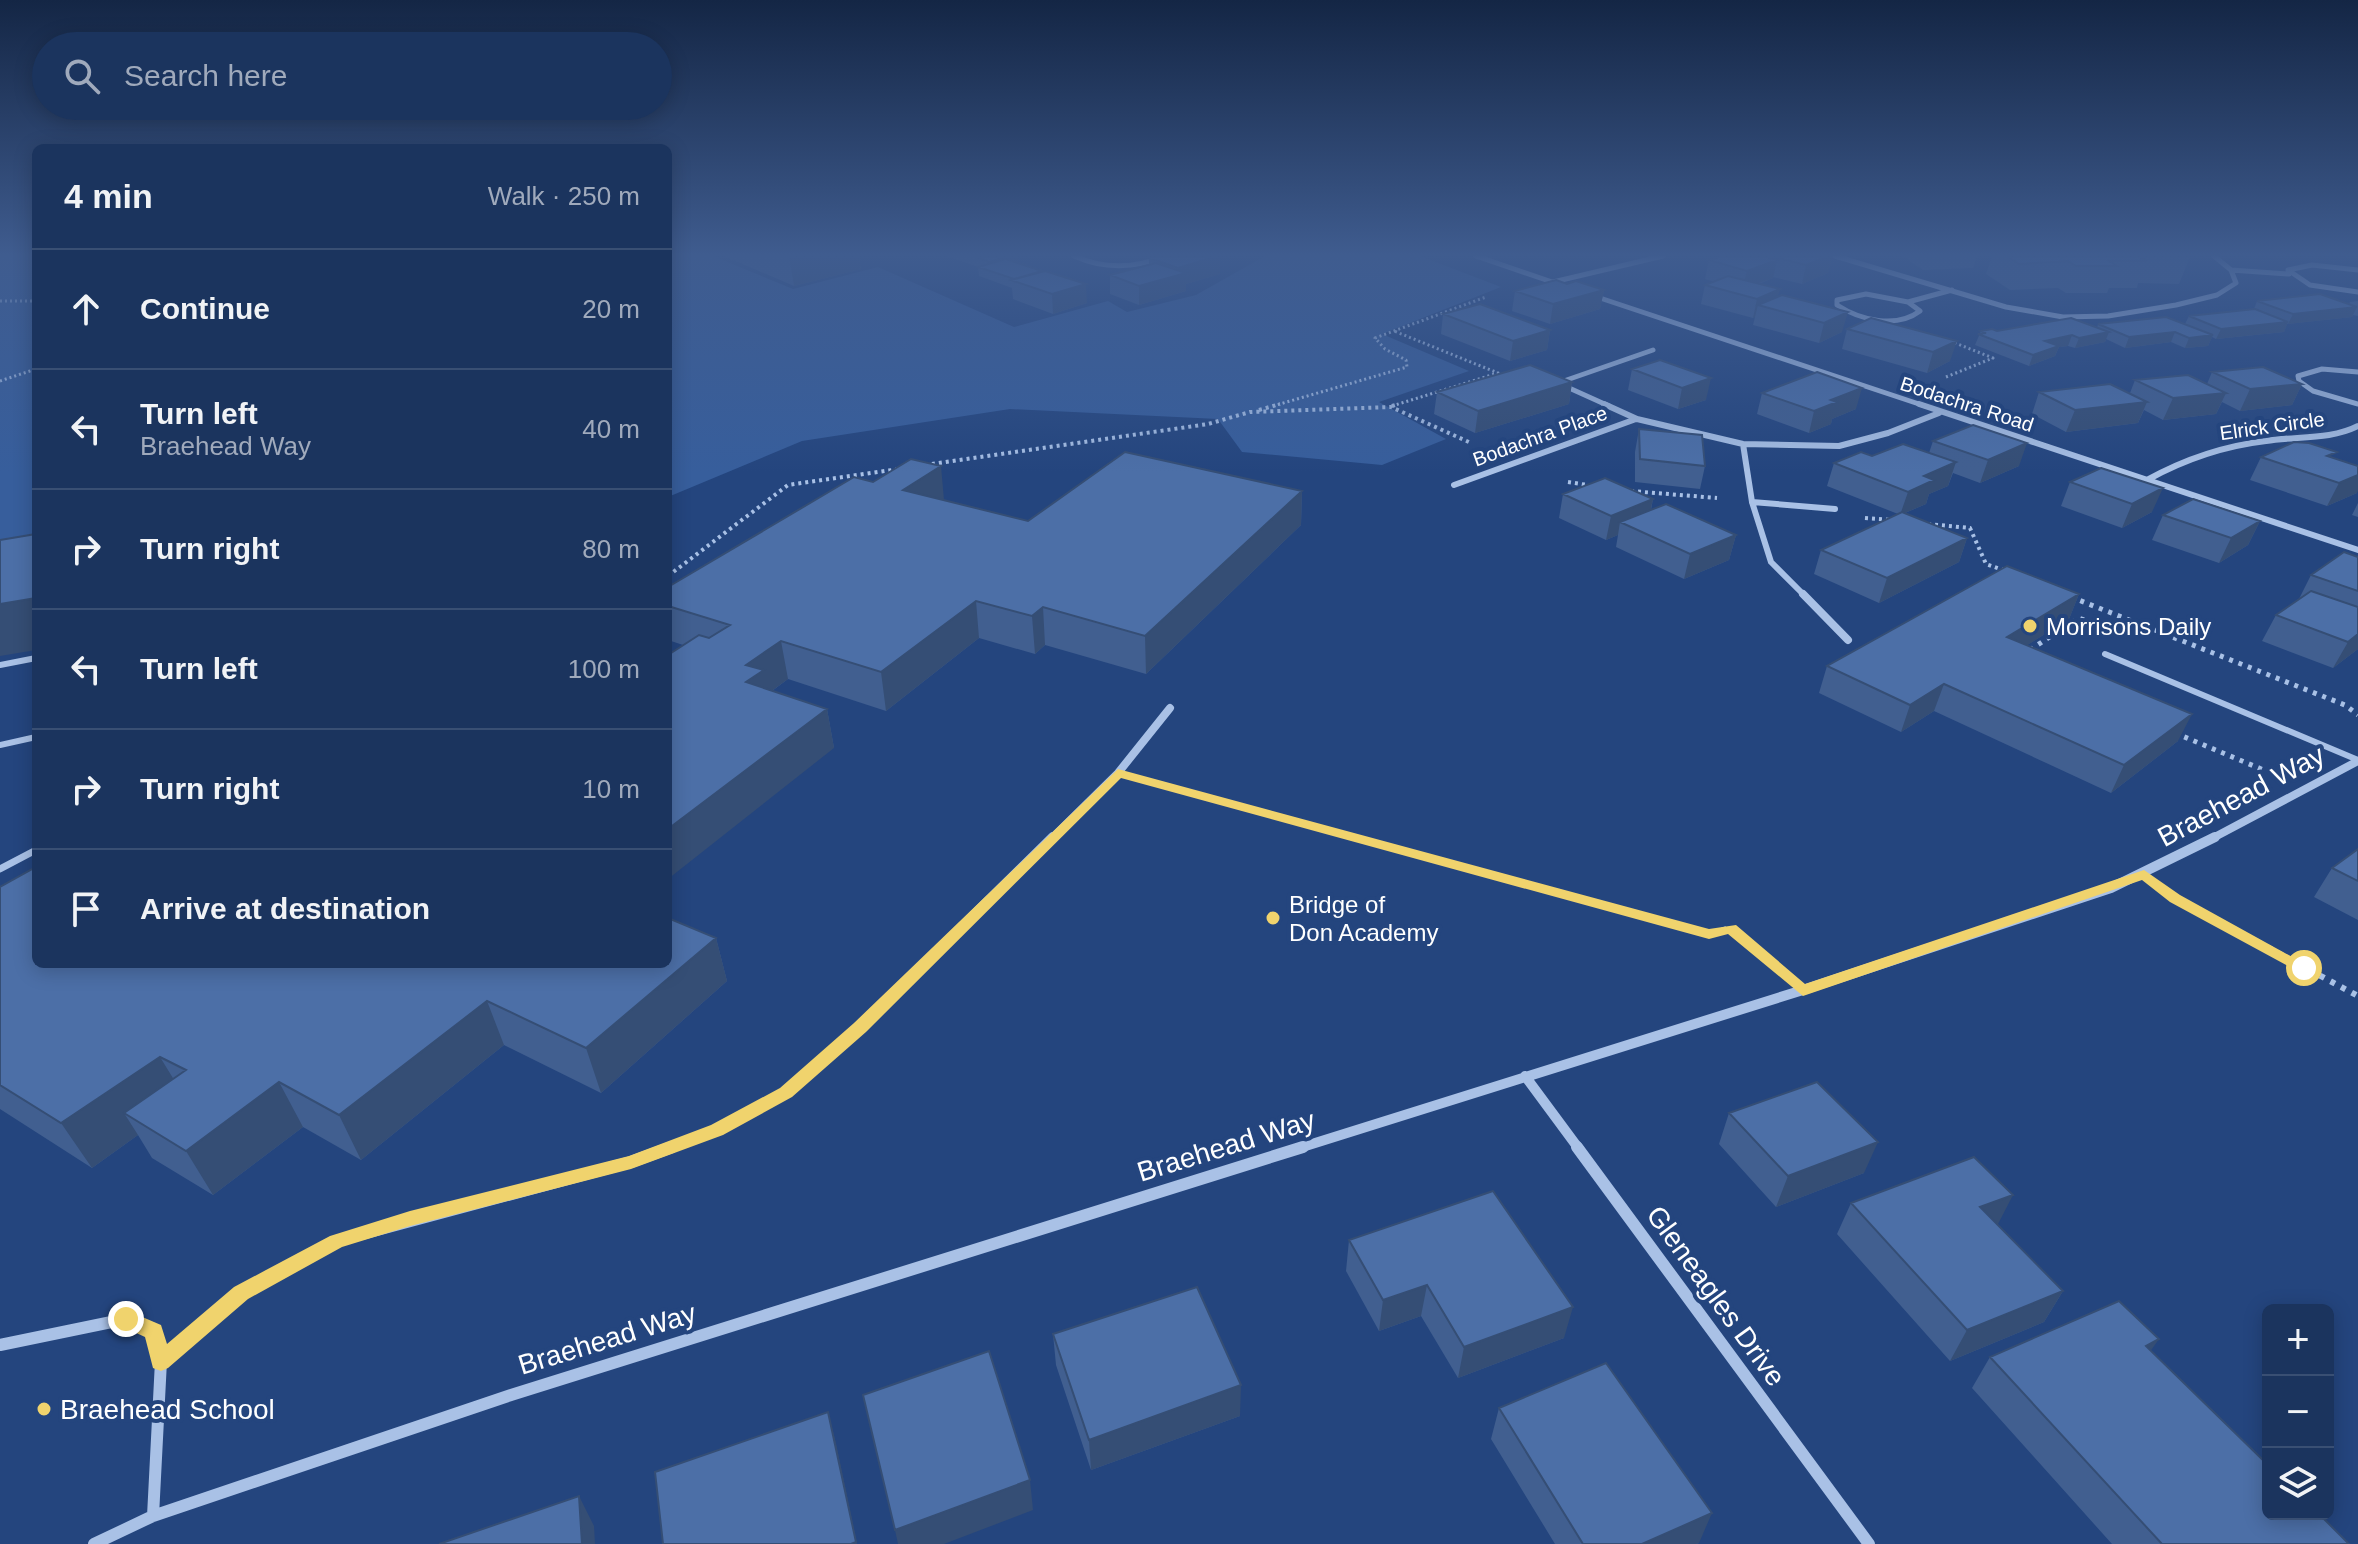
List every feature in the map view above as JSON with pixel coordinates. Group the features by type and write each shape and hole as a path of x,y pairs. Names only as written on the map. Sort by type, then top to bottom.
{"street":[{"name":"Bodachra Road","path":"1690,328 2358,550"},
{"name":"Bodachra Place","path":"1653,350 1558,383 1637,419 1743,444 1839,446 1888,433 1939,412"},
{"name":"Elrick Circle","path":"2358,372 2322,369 2298,376 2299,381 2313,391 2358,404"},
{"name":"Bodachra Place","path":"1454,485 1637,419"},
{"name":"Elrick Circle","path":"2147,480 2175,463 2233,444 2344,433 2358,426"},
{"path":"1743,444 1752,502 1771,562 1848,640"},
{"path":"1752,502 1835,509"},
{"path":"161,1361 241,1293 336,1241 631,1162 717,1130 786,1093 860,1027 1118,773 1170,708"},
{"name":"Braehead Way","path":"94,1544 153,1516 511,1395 1803,990 2144,874 2358,760"},
{"name":"Gleneagles Drive","path":"1525,1076 1869,1544"},
{"path":"0,1345 126,1319 154,1332 161,1361 153,1516"}],"lane":[{"path":"2105,654 2358,760"},
{"path":"0,665 32,659"},
{"path":"0,745 32,738"},
{"path":"0,869 32,852"}],"path":[{"path":"672,573 788,485 1208,424 1407,367 1406,360 1385,349 1375,338 1402,328"},
{"path":"1896,397 1993,358 1919,328"},
{"path":"1250,412 1391,407 1498,373 1394,331"},
{"path":"0,381 32,370"},
{"path":"1391,407 1513,462 1538,477 1605,487"},
{"path":"1618,490 1752,502"},
{"path":"1835,509 1856,517 1894,521"},
{"path":"1924,524 1970,528 1986,564 2016,575"},
{"path":"2060,593 2345,705 2358,715"},
{"path":"1118,773 1709,934 1731,928 1803,990"},
{"path":"2144,874 2175,898 2358,996"}],"shaded area":[{"path":"0,328 32,328 32,583 0,589"},
{"path":"672,328 1397,328 1382,334 1469,371 1379,402 1446,439 1382,465 1242,452 1218,419 1010,409 802,441 672,495"}],"building":[{"path":"1479,328 1550,330 1513,341"},
{"path":"1909,328 1957,341 1933,352 1847,329"},
{"path":"2014,328 2098,328 2109,332 2045,341 2059,346 2033,355 1978,334 1992,329"},
{"path":"2108,328 2195,328 2213,335 2189,338 2175,332 2129,337"},
{"path":"1660,360 1711,378 1682,388 1632,369"},
{"path":"1530,365 1572,382 1478,411 1437,392"},
{"path":"2263,367 2302,384 2250,389 2212,372"},
{"path":"1817,372 1862,388 1831,400 1837,402 1814,411 1762,393"},
{"path":"2188,375 2226,393 2173,398 2135,380"},
{"path":"2110,384 2147,402 2075,410 2039,392"},
{"path":"1973,425 2027,443 1988,460 1933,441"},
{"path":"1639,429 1702,435 1705,466 1640,459"},
{"path":"2294,442 2309,443 2337,452 2327,456 2358,466 2358,475 2339,483 2261,457"},
{"path":"1903,444 1956,462 1924,476 1934,480 1908,492 1834,463 1861,452 1872,456"},
{"path":"1125,452 1302,491 1145,636 1043,607 1032,616 976,601 881,672 781,641 746,665 764,670 746,682 827,709 672,826 672,652 699,635 709,638 730,625 672,607 672,585 854,477 873,482 911,459 941,466 903,490 1028,521"},
{"path":"2101,468 2163,488 2132,504 2070,482"},
{"path":"1605,478 1653,499 1611,516 1563,494"},
{"path":"2193,499 2260,521 2231,538 2163,515"},
{"path":"1666,504 1736,535 1690,554 1620,522"},
{"path":"1902,512 1967,538 1887,578 1821,550"},
{"path":"32,535 32,599 0,604 0,540"},
{"path":"2344,552 2358,557 2358,591 2311,575"},
{"path":"2007,566 2079,594 2007,637 2192,714 2124,765 1944,684 1910,705 1827,666"},
{"path":"2311,591 2358,607 2358,634 2348,642 2276,615"},
{"path":"2358,849 2358,881 2332,868"},
{"path":"32,869 32,968 672,968 672,920 716,938 586,1048 487,1001 339,1115 279,1082 186,1151 124,1113 186,1070 160,1057 61,1123 0,1085 0,887"},
{"path":"1817,1082 1878,1142 1788,1176 1729,1113"},
{"path":"1974,1157 2013,1195 1980,1207 2063,1291 1967,1330 1851,1203"},
{"path":"1493,1191 1573,1307 1464,1347 1427,1285 1383,1300 1349,1240"},
{"path":"1197,1287 1241,1385 1089,1440 1053,1334"},
{"path":"2119,1301 2159,1339 2146,1346 2262,1459 2262,1520 2325,1520 2349,1544 2162,1544 1990,1357"},
{"path":"989,1351 1030,1480 895,1530 863,1395"},
{"path":"1606,1363 1712,1513 1642,1544 1583,1544 1499,1408"},
{"path":"828,1412 856,1542 663,1544 655,1472"},
{"path":"579,1496 582,1544 439,1544"}],"place":[{"name":"Morrisons Daily","path":"2030,626"},
{"name":"Bridge of Don Academy","path":"1273,918"},
{"name":"Braehead School","path":"44,1409"}],"route":[{"path":"126,1319 154,1332 161,1361 241,1293 336,1241 631,1162 717,1130 786,1093 860,1027 1118,773 1709,934 1731,928 1803,990 2111,888 2144,874 2175,898 2304,968"}]}
